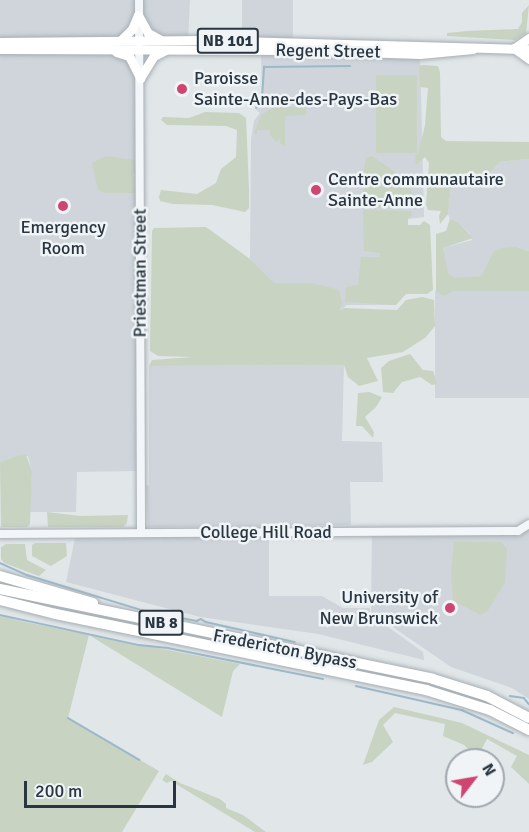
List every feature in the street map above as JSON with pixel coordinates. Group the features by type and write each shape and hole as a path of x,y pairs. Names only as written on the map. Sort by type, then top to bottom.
{"highway":[{"path":"0,576 148,620"},
{"name":"Fredericton Bypass","path":"0,589 433,679 487,696 529,718"},
{"name":"Fredericton Bypass","path":"0,600 56,614 426,690 490,710 529,730"}],"main road":[{"path":"121,40 132,29 138,15"},
{"path":"138,15 148,33 167,45 154,56 140,78"},
{"path":"529,38 514,48 529,59"},
{"name":"Regent Street","path":"0,42 121,40 139,44 388,52 461,52 475,48"},
{"path":"298,50 311,47 315,43"},
{"name":"Regent Street","path":"167,45 315,43 462,45 475,48 529,49"},
{"name":"Regent Street","path":"0,49 111,49 139,44"},
{"path":"388,52 401,45"},
{"path":"111,49 129,56 140,78"}],"street":[{"name":"Priestman Street","path":"139,0 141,532"},
{"name":"College Hill Road","path":"0,534 518,531 529,524"}],"shaded area":[{"path":"0,0 190,0 188,42 167,41 143,27 121,40 0,42"},
{"path":"242,0 293,0 293,41 242,41"},
{"path":"0,49 111,49 136,66 141,471 77,472 76,512 30,512 32,471 28,456 16,456 0,462"},
{"path":"261,51 420,54 424,217 408,219 407,257 396,305 347,305 337,313 340,357 250,259 251,139 254,121 260,113 255,109 262,97"},
{"path":"529,159 529,251 517,247 493,252 481,276 455,279 447,273 443,248 472,240 470,234 458,222 450,219 448,214 451,187 460,183 475,184 488,176 499,162"},
{"path":"435,291 529,291 529,398 435,398"},
{"path":"344,365 342,441 382,442 383,482 350,482 351,525 148,527 146,486 149,485 149,366"},
{"name":"University of New Brunswick","path":"529,524 529,699 512,688 451,667 371,612 372,531 518,531"},
{"path":"269,532 269,596 322,596 343,608 370,608 370,614 423,652 424,660 318,634 200,617 66,582 76,533"}],"green space":[{"path":"529,5 526,33 515,40 447,36 447,33 467,31 518,29 522,22 522,13"},
{"path":"419,66 438,66 440,72 441,137 446,141 529,142 529,159 499,162 488,176 475,184 460,183 451,187 448,214 440,224 441,211 428,210 426,205 429,163 425,157 416,165 415,155 418,154 425,125 428,88 420,87"},
{"path":"376,75 417,75 417,153 376,153"},
{"path":"276,106 306,108 306,115 285,116 285,147 280,143 280,138 277,142 270,135 270,130 257,130 257,134 254,134 261,115"},
{"path":"205,112 239,113 246,118 249,208 245,212 212,205 173,204 160,201 161,190 197,194 216,183 221,169 236,157 237,130 226,126 167,125 161,120 163,117 189,118"},
{"path":"106,156 135,160 136,173 133,173 133,176 136,176 135,193 104,193 98,190 92,163"},
{"path":"372,156 408,181 412,193 407,207 368,208 364,205 363,175 366,158"},
{"path":"363,210 411,211 412,216 408,218 408,225 420,225 424,221 430,225 433,290 427,294 406,294 396,305 345,302 346,287 358,285 361,257 380,257 380,253 364,251"},
{"path":"450,219 458,222 473,238 443,248 448,273 455,278 481,276 493,252 502,248 517,247 529,251 529,291 453,291 444,296 436,291 436,234 446,231"},
{"path":"206,227 250,259 274,283 310,283 336,289 340,292 342,304 339,311 344,308 397,310 406,300 422,297 434,300 435,326 425,338 403,352 367,358 378,381 359,386 348,377 344,365 149,366 152,360 193,357 158,356 150,351 152,231 154,228"},
{"path":"410,354 423,370 433,371 437,384 432,385 420,377 402,382 393,393 383,392 381,368 389,361"},
{"path":"369,392 382,397 376,407 365,417 374,432 373,438 362,426 356,426 358,393"},
{"path":"26,455 32,471 30,524 27,527 1,527 0,462"},
{"path":"47,512 80,516 128,515 127,523 123,527 48,527"},
{"path":"454,542 501,542 507,549 505,583 488,610 481,615 453,601 451,572"},
{"path":"35,543 66,543 67,556 51,566 32,556 32,545"},
{"path":"6,544 25,544 27,560 46,570 39,576 4,563 1,559 1,547"},
{"path":"0,615 25,622 240,664 233,671 222,717 89,635 68,718 159,771 122,832 0,832"},
{"path":"394,707 462,723 529,755 529,784 511,767 517,756 505,748 487,739 482,748 467,748 443,736 445,724 395,713 383,725 393,742 372,762 363,765 379,720"},
{"path":"166,774 180,783 220,799 226,804 226,808 243,815 266,832 255,832 171,781 167,783 162,780"}],"waterway":[{"path":"256,108 262,97 264,67 350,66"},
{"path":"0,563 27,575 145,611 197,621 201,619 295,642"},
{"path":"0,615 139,645 168,648 323,679"},
{"path":"356,686 462,710 513,733"},
{"path":"510,696 524,698 529,704"},
{"path":"68,718 140,760"}],"place":[{"name":"Paroisse Sainte-Anne-des-Pays-Bas","path":"182,89"},
{"name":"Centre communautaire Sainte-Anne","path":"316,190"},
{"name":"Emergency Room","path":"63,206"},
{"name":"University of New Brunswick","path":"450,608"}]}
